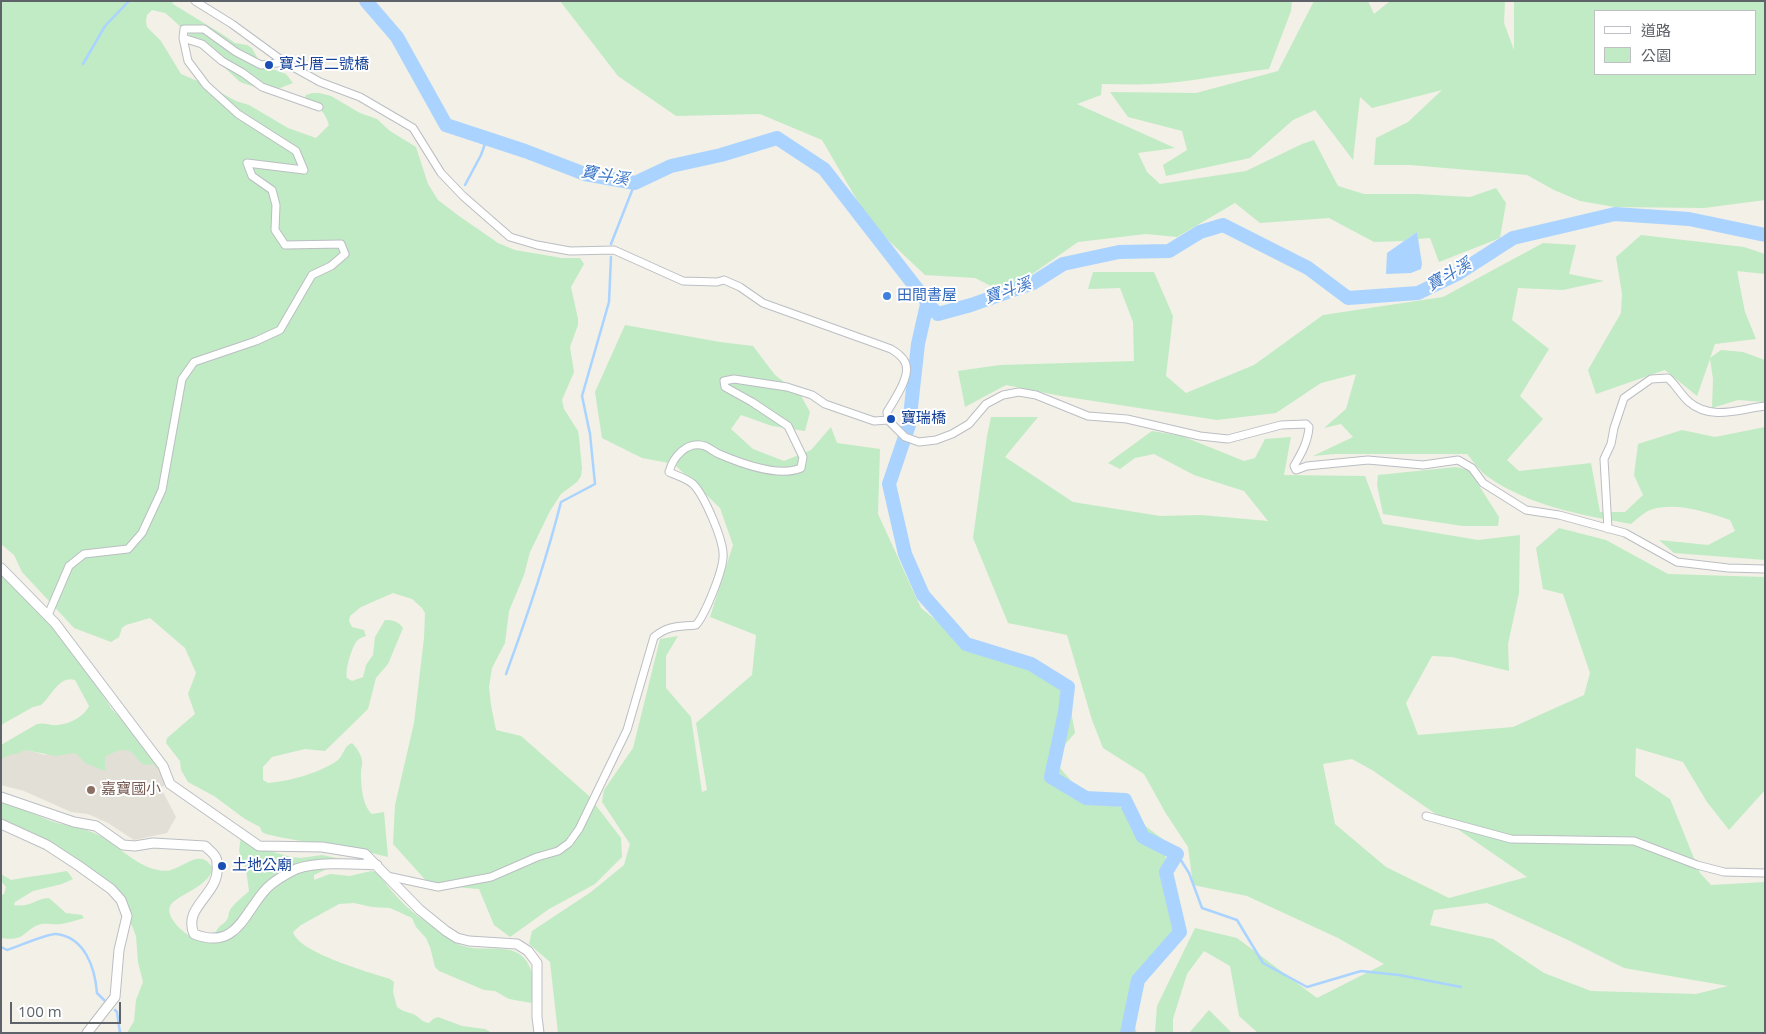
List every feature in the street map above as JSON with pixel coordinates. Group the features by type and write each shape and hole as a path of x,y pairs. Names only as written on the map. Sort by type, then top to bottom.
{"street":[{"path":"195,1 232,24 284,62 320,82 360,97 413,128 441,173 463,196 510,237 537,245 570,251 614,250 683,281 708,283 724,280 740,287 763,304 891,349 902,356 906,364 907,374 887,412 888,420 905,437 919,442 936,440 952,434 969,424 986,404 1003,395 1019,392 1036,395 1088,416 1127,419 1182,432 1228,438 1281,425 1306,424 1309,427 1308,435 1303,450 1294,466 1296,470 1307,466 1368,460 1423,465 1458,460 1472,468 1483,483 1526,510 1559,515 1625,533 1677,562 1728,568 1765,569"},
{"path":"48,616 69,566 84,554 128,549 142,533 162,490 182,379 194,362 256,341 280,330 312,275 331,266 345,254 341,244 285,245 275,230 276,205 272,190 252,176 247,163 304,170 296,151 238,114 206,85 188,61 183,38 184,28 204,29 236,52 261,65 284,62"},
{"path":"183,38 202,44 222,61 244,73 262,87 319,107"},
{"path":"1608,529 1604,459 1611,444 1624,398 1651,379 1668,378 1689,401 1707,412 1728,413 1765,406"},
{"path":"387,876 438,887 491,877 537,857 558,851 569,843 579,829 627,730 654,637 663,629 680,625 696,625 702,619 723,557 713,518 694,485 669,472 671,464 684,449 695,445 705,446 717,454 757,468 795,471 801,468 804,457 788,426 725,387 724,382 734,379 787,387 812,395 825,404 874,421 888,420"},
{"path":"1,568 48,616 163,766 170,784 259,846 322,847 365,854 420,910 457,938 469,942 517,944 528,951 537,964 537,1017 539,1033"},
{"path":"1,797 74,822 96,826 123,845 135,846 153,843 206,846 216,858 218,875 208,894 197,907 191,920 194,934 206,938 228,935 238,927 267,888 281,877 298,868 330,864 377,865"},
{"path":"1426,816 1511,838 1634,841 1715,870 1765,873"},
{"path":"1,824 47,845 111,889 121,900 127,916 119,950 116,998 87,1033"}],"shaded area":[{"name":"嘉寶國小","path":"81,737 123,740 153,758 166,784 161,788 176,817 167,833 134,840 108,823 88,814 71,812 24,791 1,785 1,753 20,748 45,755"}],"green space":[{"path":"1,1 172,1 173,4 235,43 252,48 261,65 286,74 293,83 275,90 261,89 240,82 170,17 165,13 152,10 147,15 147,27 161,41 181,74 207,85 236,101 249,105 288,128 316,138 329,125 320,109 303,101 306,95 312,93 331,96 360,113 377,119 390,131 416,147 428,184 438,200 498,243 515,250 562,258 580,258 584,264 571,287 578,325 570,347 574,372 562,400 564,409 578,431 582,468 581,476 577,482 561,494 550,511 530,552 524,575 509,611 505,643 492,668 489,687 496,730 521,736 588,795 621,838 622,857 595,884 549,909 510,937 494,925 479,889 430,885 393,844 395,805 414,723 424,638 425,613 412,599 393,593 361,607 350,616 349,621 352,627 364,630 366,636 357,641 350,655 347,678 352,681 363,677 366,665 373,655 375,637 385,620 395,621 403,628 388,664 376,678 368,709 325,751 305,749 272,757 263,767 263,780 268,783 295,778 331,765 338,760 347,746 352,743 361,755 361,783 366,805 372,814 384,812 388,857 266,834 262,832 260,827 245,819 214,796 188,782 181,770 180,761 166,743 167,738 195,714 188,694 196,673 185,648 150,618 126,625 122,628 119,637 111,642 74,628 22,572 14,555 1,544"},
{"path":"560,1 1292,1 1291,11 1269,69 1168,83 1102,84 1101,95 1077,104 1175,148 1138,153 1147,172 1160,184 1246,171 1314,140 1338,186 1364,194 1470,197 1496,188 1506,203 1500,238 1439,262 1430,238 1418,239 1417,232 1404,241 1374,242 1329,218 1260,223 1235,203 1177,237 1146,234 1078,242 1005,293 975,278 925,275 871,224 822,140 760,114 676,116 618,76"},
{"path":"1314,1 1368,1 1374,14 1390,1 1505,1 1504,23 1514,50 1514,1 1765,1 1765,200 1704,208 1615,207 1580,201 1554,190 1527,175 1410,165 1374,165 1376,138 1408,122 1442,90 1372,108 1360,97 1353,160 1315,110 1293,120 1250,158 1166,176 1163,165 1187,150 1182,131 1128,117 1110,92 1196,93 1278,71"},
{"path":"1641,235 1744,247 1765,254 1765,274 1737,271 1745,312 1756,339 1715,344 1710,358 1721,350 1743,352 1765,360 1765,402 1738,400 1712,408 1713,379 1710,359 1697,396 1665,370 1596,394 1588,370 1621,313 1622,294 1616,257"},
{"path":"1543,243 1576,245 1569,274 1604,281 1563,290 1518,288 1512,320 1549,349 1520,396 1543,419 1507,460 1519,471 1591,463 1600,512 1625,512 1643,495 1634,475 1638,444 1682,430 1715,437 1765,427 1765,560 1674,553 1659,540 1708,545 1735,531 1730,520 1680,507 1650,510 1631,524 1575,513 1539,502 1504,487 1485,475 1467,454 1335,454 1313,456 1353,437 1341,424 1324,428 1346,409 1356,374 1321,383 1276,413 1217,420 1061,396 1006,385 965,407 958,371 1000,365 1134,361 1133,322 1120,288 1088,289 1093,272 1154,272 1173,316 1166,376 1186,393 1254,365 1323,315 1443,297"},
{"path":"625,325 753,346 775,375 800,394 810,412 805,431 772,426 741,415 731,429 753,449 784,461 811,450 831,427 837,443 880,449 878,514 921,608 963,642 1015,660 1066,683 1075,733 1052,759 1074,784 1120,807 1164,840 1167,871 1181,920 1126,1003 1137,1033 558,1033 550,962 529,944 532,931 591,892 624,865 630,844 602,802 604,790 633,748 660,639 678,636 666,656 666,688 691,717 702,792 707,790 696,723 752,675 756,635 710,617 733,545 720,508 674,464 642,458 602,438 595,392"},
{"path":"991,417 1038,417 1005,457 1073,502 1160,516 1201,515 1268,521 1244,491 1194,475 1154,454 1135,458 1120,469 1108,463 1152,431 1182,436 1244,461 1255,458 1265,439 1291,437 1284,475 1365,476 1383,524 1478,540 1520,535 1519,593 1508,644 1509,671 1452,657 1432,656 1406,703 1418,735 1513,727 1584,695 1590,673 1563,594 1543,589 1536,548 1559,528 1606,540 1668,574 1765,577 1765,790 1729,830 1707,802 1683,762 1636,748 1635,776 1670,799 1700,873 1711,885 1765,882 1765,1033 1258,1033 1239,1016 1230,966 1204,951 1187,974 1173,1019 1173,1033 1155,1033 1157,1006 1195,928 1237,938 1317,998 1384,964 1338,938 1247,896 1193,885 1188,847 1165,812 1144,774 1103,748 1092,720 1067,635 1008,623 973,538","holes":["1352,759 1372,770 1527,877 1449,898 1386,867 1335,824 1323,764","1487,903 1624,968 1728,986 1696,994 1591,991 1544,973 1493,939 1430,925 1434,910"]},
{"path":"1456,467 1469,470 1499,517 1498,526 1463,526 1383,514 1377,485 1378,475"},
{"path":"1,568 41,610 86,668 111,708 149,748 162,773 153,764 146,765 130,751 124,750 116,751 105,757 105,771 85,763 74,753 56,756 25,750 1,759 1,745 37,724 58,725 67,723 80,717 89,706 75,680 69,679 60,684 41,705 33,707 1,725"},
{"path":"1,799 47,820 94,833 109,841 137,862 153,869 169,871 199,859 209,863 213,869 210,876 173,902 169,912 176,924 189,936 203,941 211,938 227,920 229,911 236,902 249,891 246,869 239,851 241,836 263,844 270,851 291,857 301,858 322,855 346,860 314,875 314,880 330,874 350,876 371,871 377,872 411,911 439,928 456,943 467,947 511,950 521,955 528,963 533,977 533,1000 531,1003 509,999 495,991 484,990 439,971 435,967 426,938 416,927 412,918 390,908 354,903 339,904 301,925 293,932 298,940 336,961 390,979 394,982 393,992 397,1007 415,1015 424,1022 429,1023 438,1017 462,1026 485,1029 492,1033 127,1033 134,1021 136,1000 143,982 138,962 136,936 132,926 115,901 98,881 61,856 1,824"},
{"path":"67,871 73,879 62,884 33,891 15,902 14,905 24,905 49,898 66,913 82,915 84,918 61,924 41,924 20,937 1,938 1,896 4,894 6,887 1,881 1,874 11,880"},
{"path":"1209,1010 1232,1033 1189,1033"}],"water":[{"path":"1417,232 1422,264 1421,269 1411,273 1386,274 1387,253"}],"waterway":[{"path":"83,64 105,26 129,1"},
{"name":"寶斗溪","path":"366,1 397,37 446,125 525,151 585,174 635,183 671,166 721,155 777,138 824,169 927,304 938,314 971,305 1033,283 1063,264 1119,252 1169,251 1200,232 1223,225 1308,268 1348,298 1418,293 1457,274 1513,238 1615,214 1689,219 1765,235"},
{"path":"465,185 481,155 487,138"},
{"path":"611,244 635,183"},
{"path":"506,674 536,589 561,502 595,484 590,434 582,396 609,302 611,257"},
{"path":"927,304 918,344 909,425 889,484 905,554 923,595 966,644 1031,664 1068,687 1065,712 1051,777 1086,798 1125,800 1143,837 1177,854 1166,872 1180,932 1138,980 1127,1033"},
{"path":"1177,854 1189,873 1202,908 1237,920 1263,963 1307,987 1361,971 1399,975 1461,987"},
{"path":"1,947 7,950 52,934 66,936 81,947 87,955 94,974 97,993 105,1001"},
{"path":"115,1010 117,1012 120,1033"}],"place":[{"name":"寶斗厝二號橋","path":"269,65"},
{"name":"田間書屋","path":"887,296"},
{"name":"寶瑞橋","path":"891,419"},
{"name":"嘉寶國小","path":"91,790"},
{"name":"土地公廟","path":"222,866"}]}
